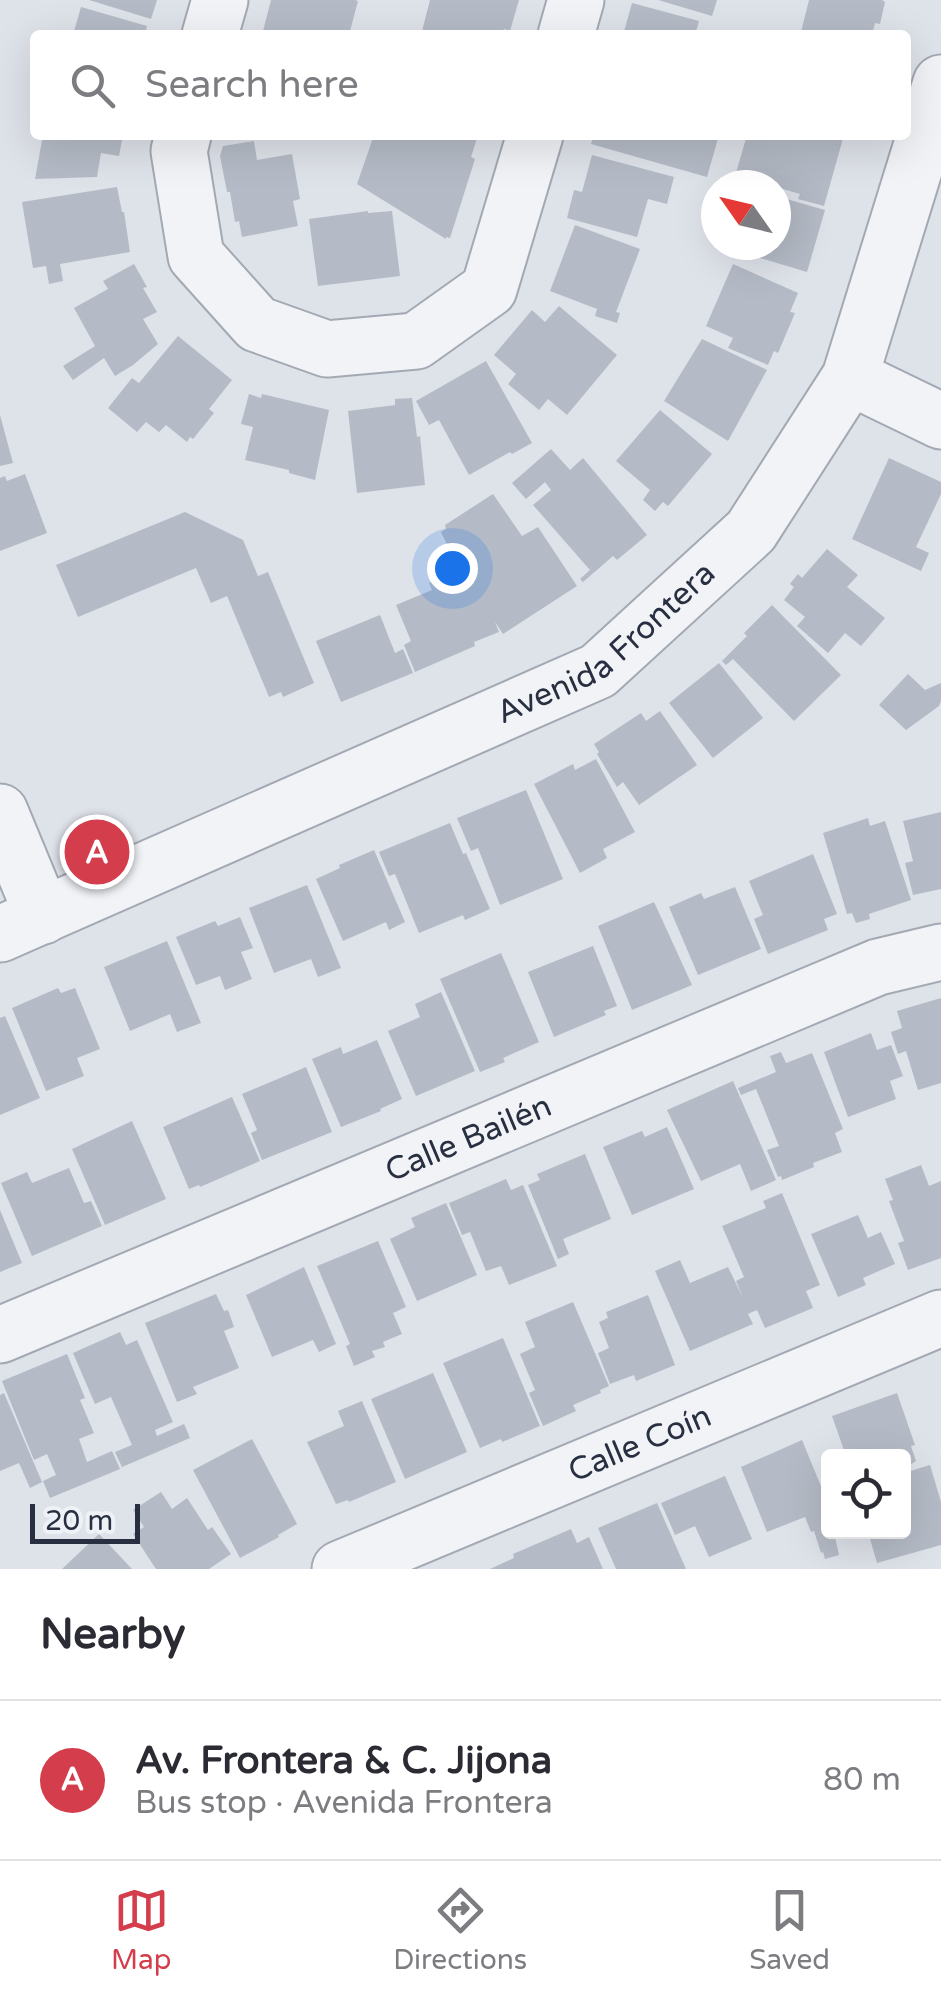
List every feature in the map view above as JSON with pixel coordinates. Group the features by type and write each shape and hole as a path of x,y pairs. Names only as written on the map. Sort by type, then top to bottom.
{"street":[{"path":"211,30 220,0"},
{"path":"567,30 576,0"},
{"name":"Avenida Frontera","path":"22,925 598,671 750,531 850,377 941,83"},
{"path":"182,140 179,151 196,256 257,324 327,349 416,341 489,289 534,140"},
{"path":"850,377 941,421"},
{"path":"0,812 22,925"},
{"name":"Calle Bailén","path":"0,1335 878,967 941,952"},
{"name":"Calle Coín","path":"340,1569 939,1327"}],"building":[{"path":"89,0 157,0 151,19"},
{"path":"271,0 358,1 350,30 263,30"},
{"path":"430,0 519,0 510,30 422,30"},
{"path":"658,0 717,0 712,16"},
{"path":"809,0 885,2 880,24 875,23 873,30 802,30"},
{"path":"632,3 699,21 696,30 624,30"},
{"path":"81,7 147,26 146,30 74,30"},
{"path":"42,140 122,140 119,156 101,153 97,177 35,179"},
{"path":"372,140 476,140 471,157 475,159 450,238 357,184"},
{"path":"592,140 718,140 709,170 701,170 701,175 591,144"},
{"path":"746,140 843,140 824,206 798,199 800,194 791,191 791,170 737,170"},
{"path":"254,141 257,160 292,154 300,199 293,201 298,226 242,237 220,156 223,146"},
{"path":"592,155 674,177 667,204 648,199 637,237 567,218 574,190 582,192"},
{"path":"117,187 130,252 60,264 63,281 49,284 46,266 33,268 22,202"},
{"path":"791,200 825,210 807,272 767,260 791,260"},
{"path":"392,211 400,276 318,286 309,219"},
{"path":"575,225 640,249 616,312 620,313 617,323 595,316 597,309 550,291"},
{"path":"134,264 157,312 143,319 158,344 115,376 104,358 73,380 63,366 95,346 74,308 108,289 103,281"},
{"path":"733,264 798,293 790,312 795,313 778,353 774,351 768,365 728,348 733,338 706,326"},
{"path":"559,306 617,355 567,415 548,399 539,410 508,384 516,374 494,355 532,310 545,322"},
{"path":"178,336 232,380 209,409 214,413 187,442 166,425 159,432 146,422 137,432 108,408 132,378 139,383"},
{"path":"702,339 767,370 728,441 664,401"},
{"path":"486,361 532,443 469,475 439,420 429,425 416,401"},
{"path":"249,394 329,410 315,480 245,460 253,427 241,424"},
{"path":"412,398 425,485 357,493 348,411 395,405 395,399"},
{"path":"660,410 712,454 668,506 663,502 655,511 643,500 650,490 616,461"},
{"path":"0,415 13,463 0,466"},
{"path":"551,449 570,470 583,458 647,535 617,560 613,556 583,582 580,579 590,570 533,505 551,490 545,482 526,499 512,483"},
{"path":"889,458 941,482 941,494 916,547 929,553 921,571 852,539"},
{"path":"25,474 47,533 0,551 0,478 5,476 7,481"},
{"path":"493,494 522,536 538,527 577,586 503,634 495,622 499,632 415,672 404,645 411,641 396,605 432,590 429,583 459,570 441,532 445,525"},
{"path":"185,512 243,540 258,576 268,572 314,683 283,697 281,692 269,697 227,596 211,603 196,568 78,617 56,565"},
{"path":"827,549 858,575 847,587 885,618 861,646 845,633 828,653 797,626 805,617 784,600 798,574 802,578"},
{"path":"772,605 841,675 794,721 733,659 726,665 722,661"},
{"path":"380,615 395,653 403,649 413,673 341,702 316,641"},
{"path":"719,663 763,718 713,758 669,703"},
{"path":"908,674 925,690 941,683 941,701 906,730 879,705"},
{"path":"660,711 697,765 639,805 623,782 617,787 594,744 641,713 646,721"},
{"path":"596,759 635,832 603,849 607,858 580,873 534,784 573,764 575,770"},
{"path":"526,790 563,879 500,905 478,848 471,851 457,818"},
{"path":"941,812 941,889 913,895 905,863 913,861 903,821"},
{"path":"868,818 870,826 885,821 911,900 869,914 870,919 856,923 852,913 847,914 823,833"},
{"path":"450,823 490,909 419,933 395,874 389,876 379,852"},
{"path":"374,850 405,922 389,930 386,922 343,941 316,879"},
{"path":"813,854 837,914 824,919 828,930 768,954 754,919 763,915 749,881"},
{"path":"307,885 341,968 318,977 311,959 274,973 249,908"},
{"path":"735,887 761,949 698,975 669,907 701,893 704,899"},
{"path":"654,902 692,985 632,1010 598,926"},
{"path":"240,917 253,948 241,952 252,979 225,990 220,976 196,985 176,937 215,921 218,926"},
{"path":"167,941 201,1023 177,1032 170,1014 130,1031 104,967"},
{"path":"593,946 617,1006 604,1011 606,1015 554,1037 528,972"},
{"path":"501,953 539,1042 480,1072 440,979"},
{"path":"58,988 61,993 75,988 100,1049 77,1058 84,1076 46,1091 12,1008"},
{"path":"441,992 475,1071 416,1096 388,1031 420,1017 415,1004"},
{"path":"941,998 941,1083 918,1090 906,1051 898,1054 891,1032 902,1028 897,1011"},
{"path":"5,1016 40,1098 0,1115 0,1018"},
{"path":"871,1033 877,1050 891,1045 903,1076 890,1081 896,1099 848,1117 824,1052"},
{"path":"377,1040 402,1099 341,1127 312,1059 341,1047 343,1054"},
{"path":"781,1052 786,1063 812,1053 843,1129 835,1133 842,1152 782,1180 767,1150 779,1146 756,1089 741,1095 738,1088 776,1072 770,1056"},
{"path":"306,1067 332,1132 262,1160 251,1133 257,1130 242,1094"},
{"path":"733,1081 776,1180 751,1191 740,1164 701,1181 667,1110"},
{"path":"232,1097 260,1161 189,1189 163,1127"},
{"path":"132,1121 166,1199 105,1225 72,1149"},
{"path":"667,1127 694,1189 632,1215 603,1147 642,1131 645,1137"},
{"path":"585,1154 611,1219 563,1239 569,1254 558,1259 528,1185 540,1180 537,1174"},
{"path":"921,1165 929,1186 941,1181 941,1258 908,1270 898,1243 904,1241 885,1179"},
{"path":"69,1168 84,1203 91,1201 102,1226 32,1256 1,1183 27,1172 32,1183"},
{"path":"506,1179 511,1190 523,1185 557,1266 509,1285 501,1266 486,1271 470,1232 462,1235 449,1203"},
{"path":"782,1193 820,1285 806,1291 813,1308 765,1328 757,1310 748,1314 753,1324 690,1351 655,1271 680,1260 690,1283 728,1267 743,1298 736,1281 744,1277 722,1226 766,1208 763,1201"},
{"path":"446,1203 477,1275 417,1301 390,1239 415,1227 411,1218"},
{"path":"0,1210 22,1263 0,1272"},
{"path":"858,1215 868,1238 881,1232 895,1264 863,1278 866,1285 838,1297 811,1234"},
{"path":"378,1241 406,1307 393,1313 402,1334 372,1351 375,1357 354,1366 346,1346 350,1344 317,1266"},
{"path":"304,1267 336,1344 319,1352 313,1340 272,1357 246,1295"},
{"path":"216,1294 234,1327 224,1331 239,1368 193,1387 197,1394 177,1402 145,1323"},
{"path":"648,1295 675,1365 636,1381 634,1375 610,1384 598,1353 609,1348 599,1322 608,1318 606,1312"},
{"path":"573,1302 609,1386 573,1405 576,1411 543,1426 529,1393 535,1390 520,1354 535,1347 525,1322"},
{"path":"120,1332 126,1345 137,1340 173,1422 155,1430 157,1436 184,1424 190,1438 122,1467 115,1452 132,1445 111,1397 95,1404 73,1353"},
{"path":"503,1338 540,1426 480,1448 443,1363"},
{"path":"67,1354 94,1433 79,1439 87,1462 112,1451 120,1469 50,1498 43,1481 56,1475 47,1454 34,1460 2,1381"},
{"path":"433,1373 467,1452 405,1479 371,1399"},
{"path":"4,1393 42,1482 30,1488 19,1463 0,1471 0,1395"},
{"path":"897,1393 915,1445 911,1446 916,1461 911,1464 911,1449 844,1449 832,1416"},
{"path":"362,1401 396,1482 336,1504 307,1442 344,1426 338,1411"},
{"path":"252,1439 297,1524 240,1558 193,1470"},
{"path":"802,1440 821,1486 821,1539 836,1539 839,1555 825,1559 805,1517 767,1532 741,1467"},
{"path":"930,1465 941,1502 941,1545 877,1563 870,1539 911,1539 911,1471"},
{"path":"725,1476 752,1539 709,1557 695,1526 675,1535 661,1503"},
{"path":"161,1492 172,1509 187,1498 208,1530 212,1527 231,1554 209,1569 156,1569 133,1534 144,1527 133,1510"},
{"path":"657,1503 686,1569 616,1569 598,1528"},
{"path":"571,1529 577,1543 589,1537 603,1569 490,1569 514,1558 513,1554"},
{"path":"99,1534 132,1569 62,1569"}],"place":[{"name":"Av. Frontera & C. Jijona","path":"97,852"}]}
